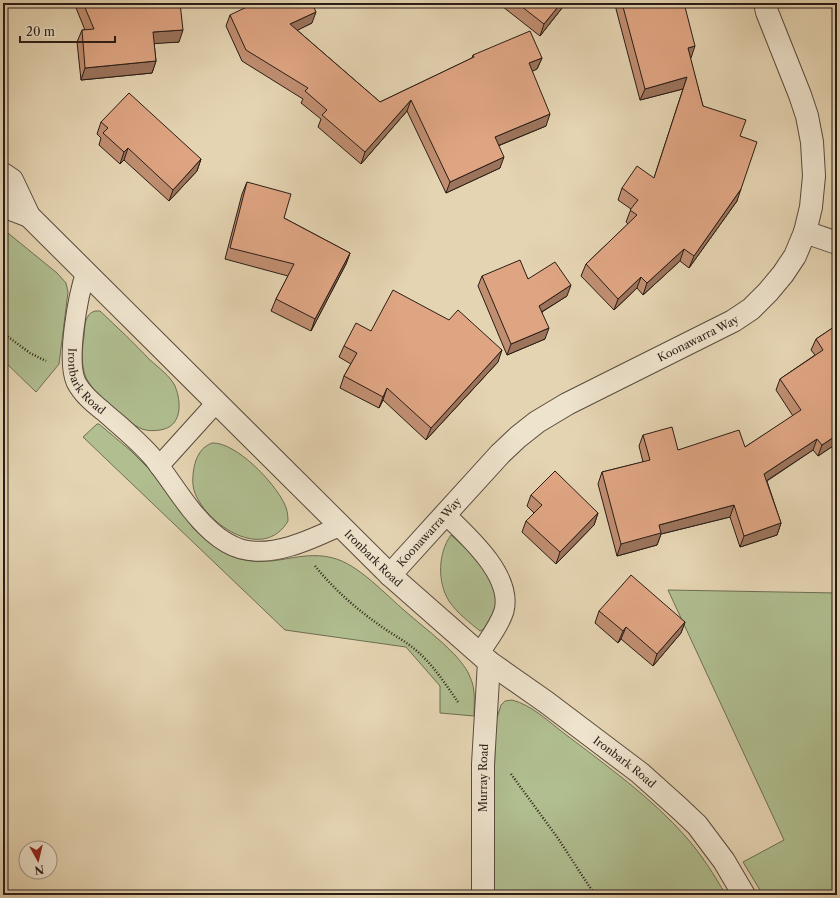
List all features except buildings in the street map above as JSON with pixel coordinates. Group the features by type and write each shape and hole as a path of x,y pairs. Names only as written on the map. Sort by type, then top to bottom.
{"street":[{"name":"Koonawarra Way","path":"390,575 500,454 537,422 567,404 714,332 752,309 783,274 795,256 806,232 811,207 814,176 812,142 807,116 800,94 764,3"},
{"name":"Ironbark Road","path":"3,174 12,180 29,216 390,575 484,658 546,702 635,769 679,808 711,843 724,861 744,895"},
{"name":"Ironbark Road","path":"3,206 29,216"},
{"path":"806,232 837,243"},
{"name":"Murray Road","path":"484,658 482,800 484,895"}],"lane":[{"name":"Ironbark Road","path":"86,272 78,304 72,362 76,382 82,392 90,400 144,447 204,524 212,532 231,545 254,551 281,548 306,541 340,526"},
{"path":"160,466 216,403"},
{"path":"445,514 474,543 491,565 503,585 505,604 501,618 484,658"}],"path":[{"path":"3,333 30,353 43,360 72,362"},
{"path":"297,543 321,573 347,599 377,624 410,645 419,653 484,737 557,837 595,895"}],"green space":[{"path":"3,229 57,273 66,283 68,292 59,364 36,392 3,360"},
{"path":"95,311 100,311 173,382 179,400 179,407 176,419 173,424 167,428 149,430 142,429 135,425 101,398 89,382 85,375 82,356 86,321 89,315"},
{"path":"97,424 99,424 131,451 149,469 193,528 212,545 222,551 232,556 253,561 279,560 306,556 333,558 342,561 362,573 443,643 466,668 473,686 474,716 440,713 440,686 406,647 285,630 83,437"},
{"path":"212,443 222,444 243,456 263,475 279,494 286,507 288,521 278,533 265,539 251,539 237,535 212,517 202,505 194,489 194,468 200,452"},
{"path":"451,535 478,561 492,583 496,595 496,606 492,618 488,626 480,631 463,617 452,605 442,585 441,559"},
{"path":"668,590 837,593 837,895 763,895 743,862 784,840"},
{"path":"512,700 519,702 540,714 659,809 686,837 697,851 726,895 494,895 493,809 496,721 501,705 505,701"}]}
